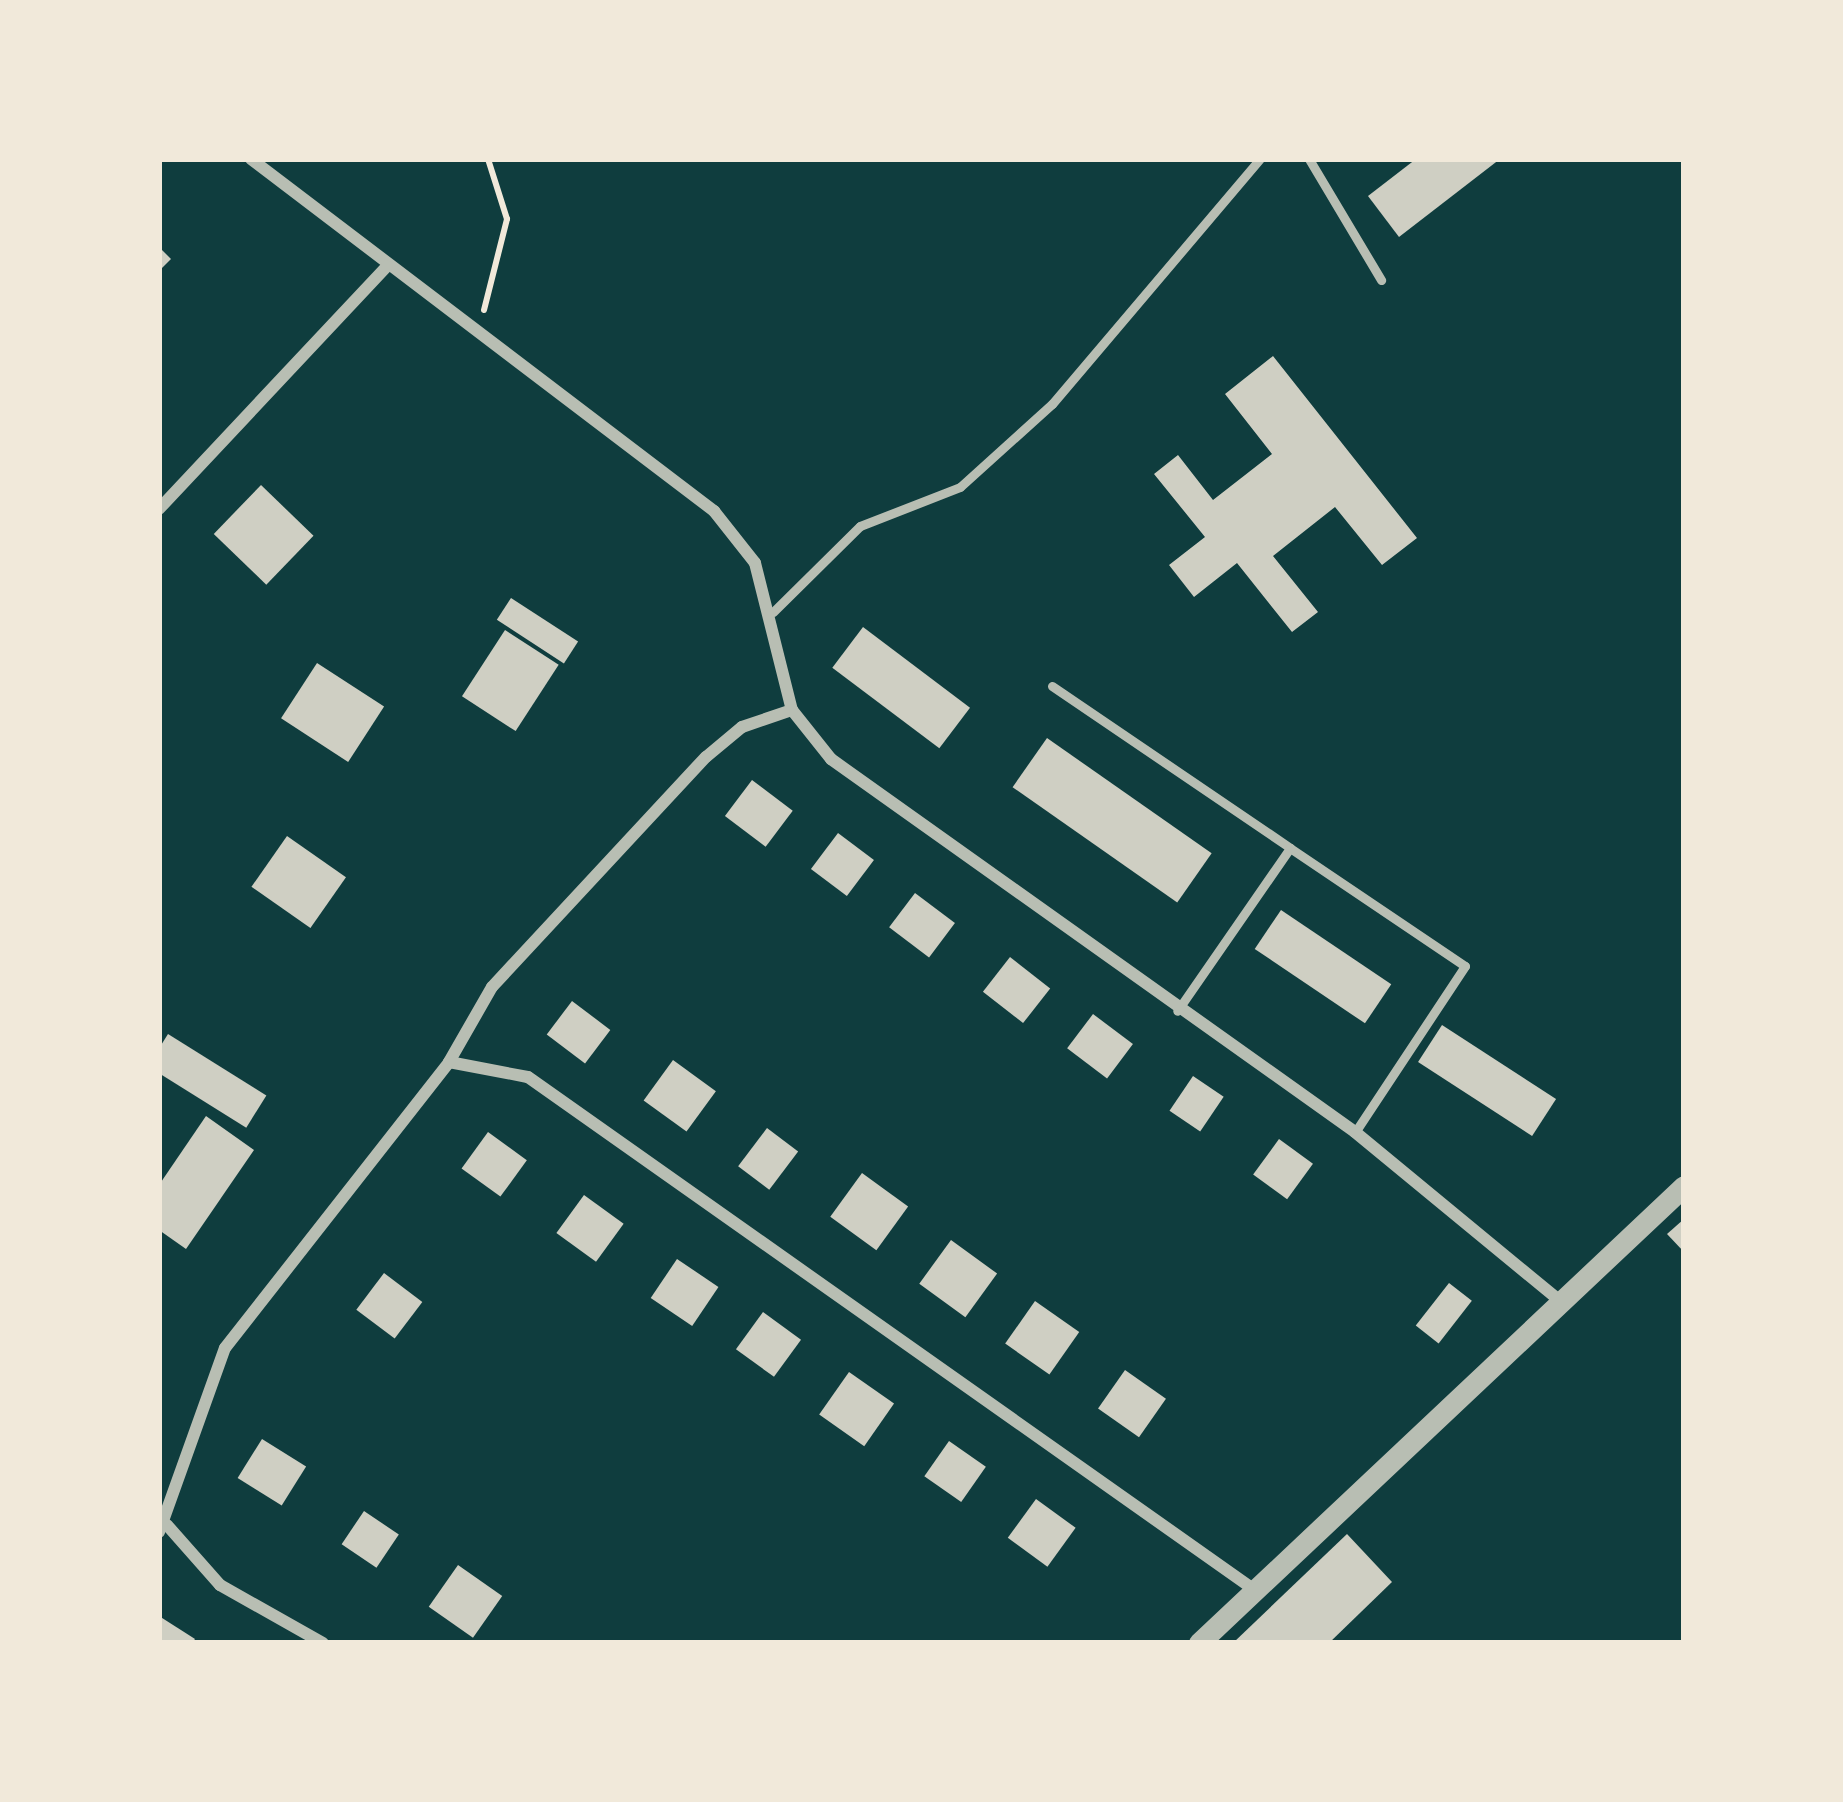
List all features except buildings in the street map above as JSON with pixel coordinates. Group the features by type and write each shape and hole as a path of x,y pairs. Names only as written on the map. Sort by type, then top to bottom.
{"street":[{"path":"250,159 477,337 714,511 754,563 773,612 791,710 912,826 1354,1132 1556,1297"},
{"path":"159,509 387,266"},
{"path":"323,1643 220,1585 163,1528 225,1348 449,1062 492,987 706,757 742,727 791,710"},
{"path":"449,1062 528,1077 1256,1592"},
{"path":"1199,1643 1488,1382 1556,1297 1684,1186"}],"lane":[{"path":"773,612 860,526 960,488 1052,404 1260,159"},
{"path":"1309,159 1381,280"},
{"path":"1052,686 1465,966 1354,1132"},
{"path":"1177,1011 1290,848"}],"path":[{"path":"477,337 507,219 488,159"}]}
